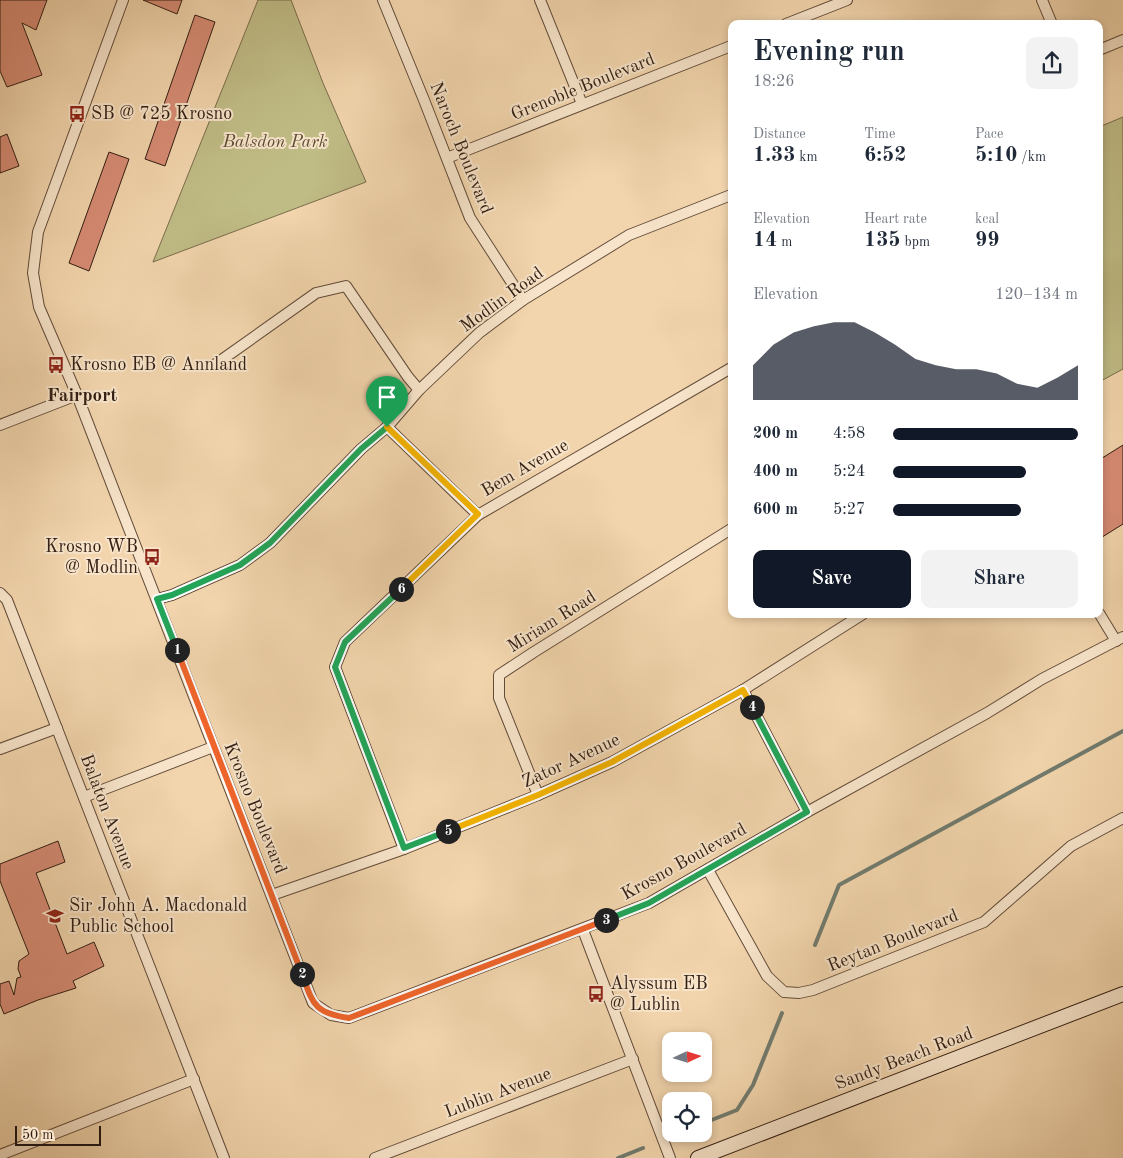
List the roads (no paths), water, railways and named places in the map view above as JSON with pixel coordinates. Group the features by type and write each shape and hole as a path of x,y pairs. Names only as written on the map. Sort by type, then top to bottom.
{"street":[{"name":"Krosno Boulevard","path":"123,0 38,232 33,273 38,307 77,395 313,1003 331,1015 349,1018 583,930 649,903 807,812 987,713 1042,679 1120,639"},
{"name":"Naroch Boulevard","path":"383,0 470,218 523,300"},
{"path":"540,0 582,104"},
{"path":"796,20 846,0"},
{"path":"1042,0 1050,20"},
{"path":"1103,48 1123,40"},
{"name":"Grenoble Boulevard","path":"447,158 728,47"},
{"name":"Modlin Road","path":"157,599 172,595 240,565 270,543 361,449 387,427 419,390 479,333 523,300 629,235 728,197"},
{"path":"213,366 316,293 346,286 408,377 419,390"},
{"name":"Bem Avenue","path":"404,848 335,667 345,642 478,514 728,370"},
{"path":"0,425 77,395"},
{"path":"387,427 478,514"},
{"name":"Miriam Road","path":"538,795 499,698 499,675 728,532"},
{"name":"Balaton Avenue","path":"0,593 8,600 224,1158"},
{"name":"Zator Avenue","path":"272,895 404,848 538,795 612,762 743,690 857,618"},
{"path":"1103,618 1120,639"},
{"path":"743,690 807,812"},
{"path":"0,749 57,728"},
{"path":"84,798 213,747"},
{"name":"Reytan Boulevard","path":"708,870 767,976 784,992 799,993 813,990 984,922 1071,846 1123,818"},
{"path":"583,930 670,1158"},
{"name":"Sandy Beach Road","path":"698,1158 1123,994"},
{"name":"Lublin Avenue","path":"375,1158 633,1059"},
{"path":"0,1155 194,1079"}],"waterway":[{"path":"815,945 839,885 1123,731"},
{"path":"712,1120 737,1110 753,1085 782,1013"},
{"path":"618,1158 643,1148"}],"place":[{"name":"SB @ 725 Krosno","path":"77,114"},
{"name":"Krosno EB @ Annland","path":"56,365"},
{"name":"Krosno WB @ Modlin","path":"152,557"},
{"name":"Sir John A. Macdonald Public School","path":"55,916"},
{"name":"Alyssum EB @ Lublin","path":"596,994"}],"district":[{"name":"Fairport","path":"82,396"}],"park label":[{"name":"Balsdon Park","path":"275,142"}]}
